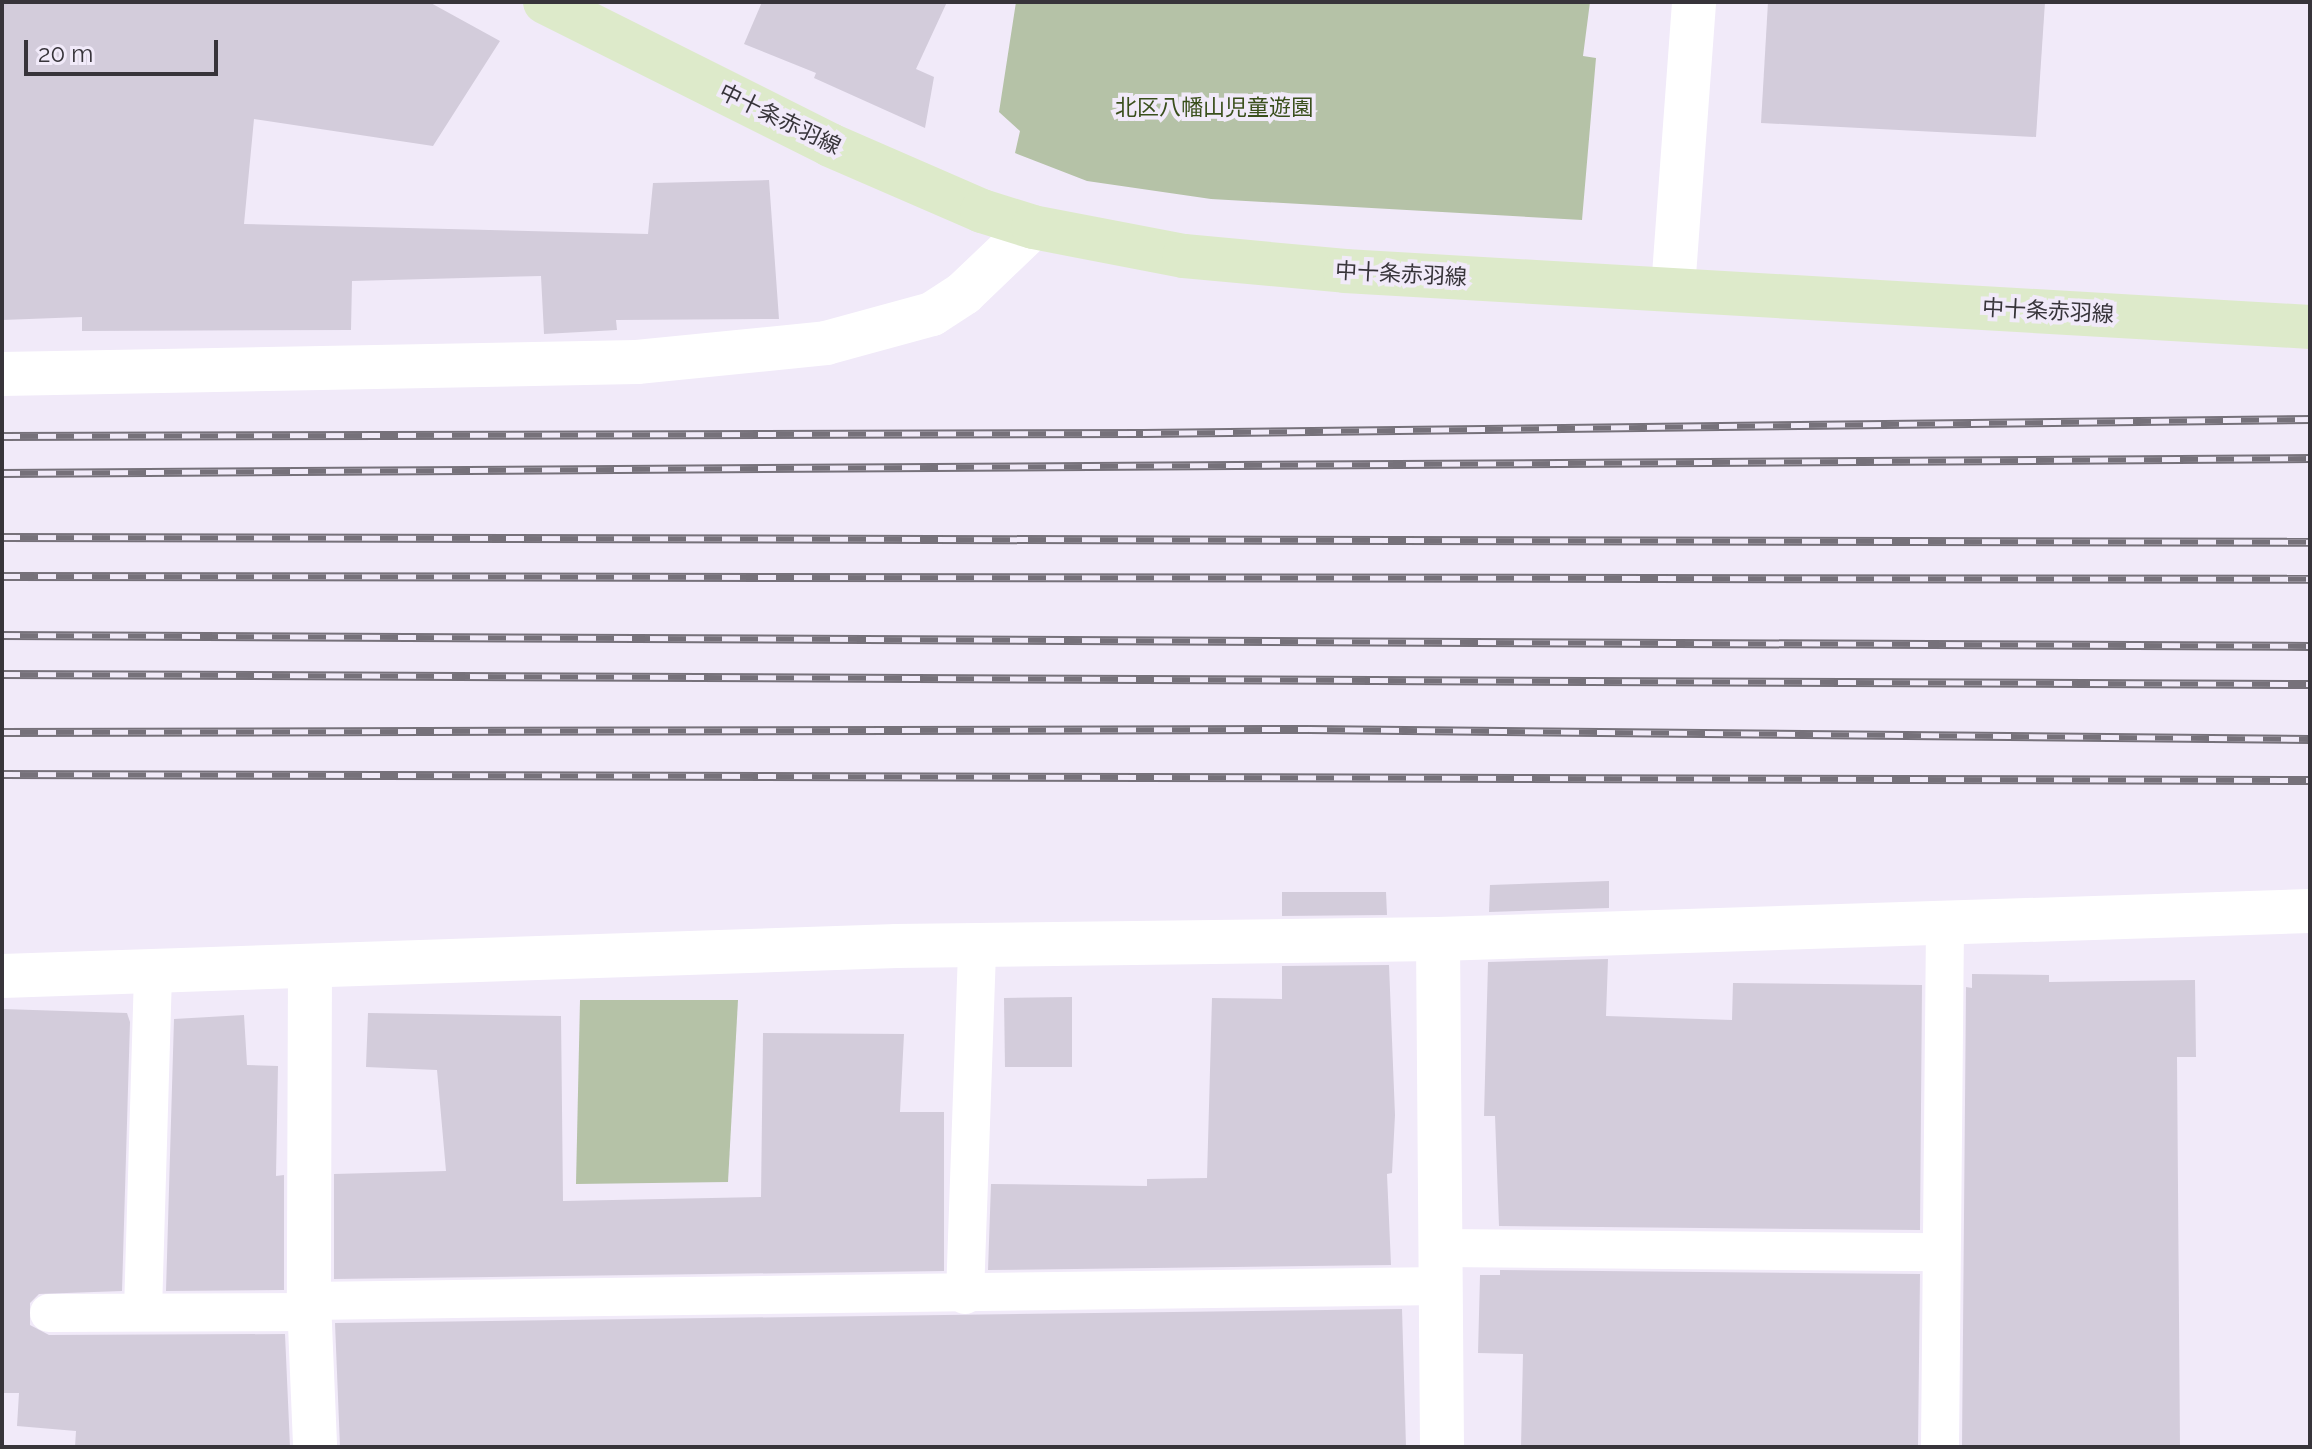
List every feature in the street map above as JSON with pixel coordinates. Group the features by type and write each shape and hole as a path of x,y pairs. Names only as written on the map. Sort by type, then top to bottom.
{"main road":[{"name":"中十条赤羽線","path":"545,2 830,145 982,211 1033,227 1184,256 1345,271 2310,327"}],"street":[{"path":"1673,289 1694,2"},
{"path":"2,374 621,362 826,343 932,314 964,293 1033,227"},
{"path":"2,976 977,945 1438,939 2310,911"},
{"path":"1438,939 1443,1267 1442,1447"},
{"path":"310,966 310,1306 315,1447"}],"lane":[{"path":"1940,1447 1938,1252 1945,922"},
{"path":"965,1295 977,945"},
{"path":"143,1311 153,971"},
{"path":"49,1313 965,1295 1443,1267 1938,1252"}],"green space":[{"name":"北区八幡山児童遊園","path":"1016,2 1590,2 1583,56 1596,58 1582,220 1211,199 1087,181 1015,153 1020,131 999,112"},
{"path":"580,1000 738,1000 728,1182 576,1184"}],"building":[{"path":"2,2 429,2 500,41 433,146 254,119 244,224 648,234 653,183 769,180 779,319 616,320 617,330 544,334 541,276 352,281 351,330 82,331 82,317 2,320"},
{"path":"762,2 947,2 916,69 934,77 925,128 814,78 816,73 744,44"},
{"path":"1768,2 2045,2 2036,137 1761,123"},
{"path":"1609,881 1609,908 1489,912 1490,885"},
{"path":"1282,892 1386,892 1387,915 1282,916"},
{"path":"1608,959 1606,1016 1732,1020 1733,983 1922,985 1920,1230 1499,1226 1495,1116 1484,1116 1488,962"},
{"path":"1389,965 1395,1115 1392,1173 1387,1174 1391,1265 988,1270 991,1184 1147,1186 1147,1179 1207,1178 1212,998 1282,999 1282,966"},
{"path":"1972,974 2049,975 2049,982 2195,980 2196,1057 2177,1057 2180,1447 1962,1447 1966,987 1972,988"},
{"path":"1072,997 1072,1067 1005,1067 1004,998"},
{"path":"2,1009 127,1013 130,1022 122,1291 39,1294 30,1303 30,1325 49,1335 285,1334 290,1447 75,1447 76,1431 17,1426 19,1393 2,1393"},
{"path":"368,1013 561,1016 563,1201 761,1197 763,1033 904,1034 900,1112 944,1112 944,1271 334,1279 334,1174 446,1171 437,1070 366,1067"},
{"path":"244,1015 247,1065 278,1066 276,1176 284,1175 284,1290 166,1291 174,1019"},
{"path":"1500,1270 1920,1274 1918,1447 1521,1447 1523,1354 1478,1353 1480,1275 1500,1275"},
{"path":"1402,1309 1406,1447 340,1447 335,1323"}],"railway":[{"path":"2,436 1143,433 2310,419"},
{"path":"2,473 2310,458"},
{"path":"2,537 2310,542"},
{"path":"2,576 2310,579"},
{"path":"2,635 2310,646"},
{"path":"2,674 2310,684"},
{"path":"2,732 1309,729 2310,739"},
{"path":"2,774 2310,780"}]}
